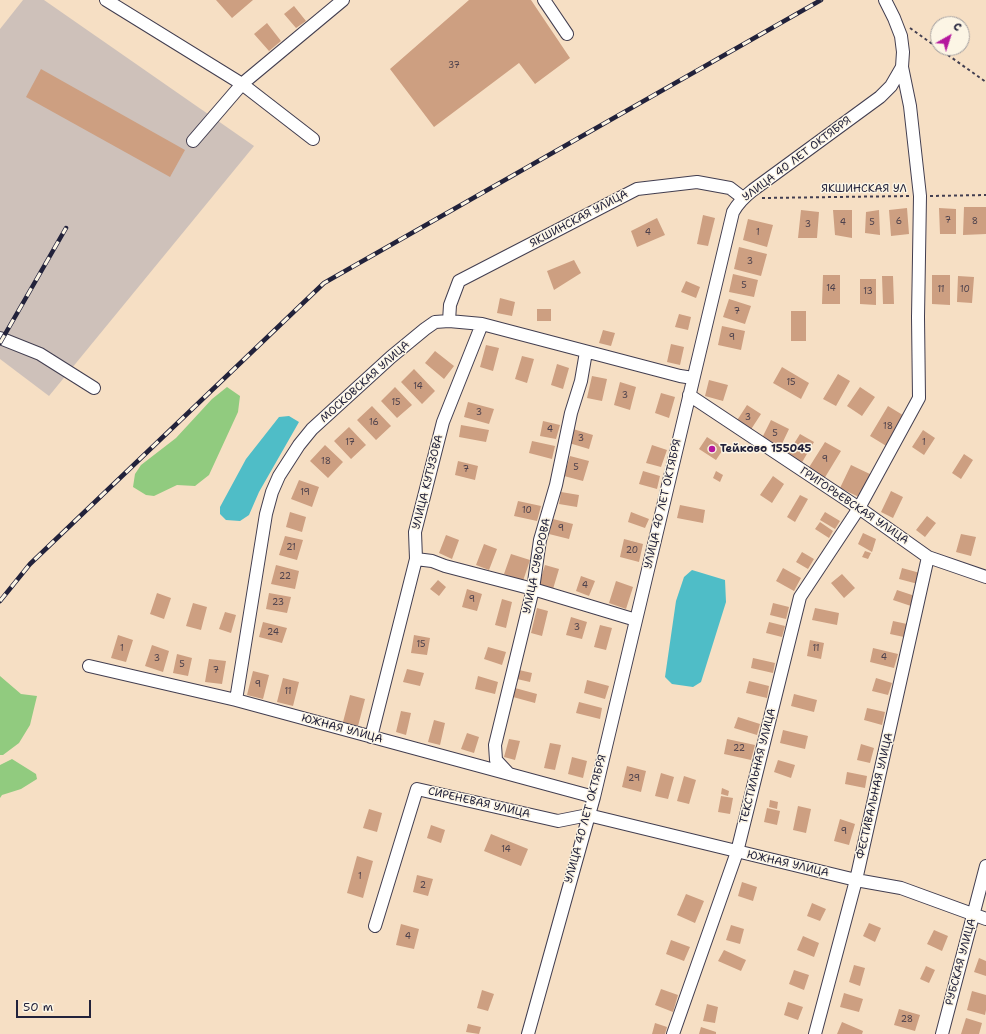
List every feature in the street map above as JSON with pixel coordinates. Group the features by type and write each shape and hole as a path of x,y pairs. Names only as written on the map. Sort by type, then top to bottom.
{"street":[{"path":"106,0 242,84 313,139"},
{"path":"193,141 242,84 343,0"},
{"path":"544,0 567,34"},
{"path":"885,0 901,36 904,52 902,67"},
{"name":"ТЕКСТИЛЬНАЯ УЛИЦА","path":"673,1034 737,852 800,597 858,508 920,398 918,317 920,196 910,106 902,67"},
{"name":"УЛИЦА 40 ЛЕТ ОКТЯБРЯ","path":"528,1034 594,797 733,212 736,205 743,198 880,97 891,86 902,67"},
{"name":"ЯКШИНСКАЯ УЛИЦА","path":"449,320 450,305 460,281 637,189 697,182 730,188 743,198"},
{"name":"МОСКОВСКАЯ УЛИЦА","path":"236,700 266,514 272,492 284,466 312,429 391,357 435,322 449,320 482,324 586,352 693,378"},
{"name":"УЛИЦА КУТУЗОВА","path":"371,738 416,559 415,532 443,422 482,324"},
{"path":"0,338 40,354 94,388"},
{"name":"УЛИЦА СУВОРОВА","path":"510,775 496,760 495,745 533,589 540,540 556,485 571,413 581,380 586,352"},
{"name":"ГРИГОРЬЕВСКАЯ УЛИЦА","path":"689,395 858,508 928,557 983,578"},
{"name":"ФЕСТИВАЛЬНАЯ УЛИЦА","path":"815,1034 856,880 928,557"},
{"path":"416,559 432,561 445,566 533,589 636,620"},
{"name":"ЮЖНАЯ УЛИЦА","path":"89,666 236,700 371,738 594,797"},
{"name":"СИРЕНЕВАЯ УЛИЦА","path":"375,926 417,788 558,821 588,815"},
{"name":"ЮЖНАЯ УЛИЦА","path":"588,815 856,880 902,888 986,919"},
{"name":"РУБСКАЯ УЛИЦА","path":"942,1034 986,866"}],"path":[{"path":"894,18 930,43"},
{"path":"949,56 986,82"},
{"name":"ЯКШИНСКАЯ УЛ","path":"743,198 986,195"}],"shaded area":[{"path":"23,0 44,0 254,146 49,396 0,359 0,29"}],"green space":[{"path":"227,387 240,396 238,412 209,475 195,486 177,485 154,496 146,495 133,487 135,474 141,465 176,438 212,399"},
{"path":"0,676 21,694 37,696 30,725 19,743 3,755 0,755"},
{"path":"12,759 36,774 37,779 21,789 2,795 0,798 0,765"}],"water":[{"path":"289,416 299,422 259,492 249,515 240,521 226,520 220,514 220,507 246,459 279,417"},
{"path":"692,570 725,580 726,602 701,682 693,687 672,684 665,677 676,601 684,577"}],"building":[{"path":"216,0 253,0 232,18"},
{"path":"469,0 531,0 570,58 535,84 519,63 434,127 390,69"},
{"path":"294,6 306,21 296,28 284,14"},
{"path":"267,23 281,41 269,51 254,34"},
{"path":"41,69 185,150 170,177 26,97"},
{"path":"964,207 986,207 986,234 963,235"},
{"path":"907,208 909,234 891,236 889,210"},
{"path":"939,208 956,209 956,234 940,234"},
{"path":"801,210 819,212 817,238 798,238"},
{"path":"833,210 852,210 852,238 835,235"},
{"path":"879,210 880,235 865,233 866,212"},
{"path":"703,215 715,218 708,246 697,244"},
{"path":"657,218 665,235 637,247 631,231"},
{"path":"748,219 773,225 767,247 743,240"},
{"path":"739,247 767,254 761,276 734,269"},
{"path":"574,260 581,273 554,290 547,271"},
{"path":"733,274 758,280 754,297 729,292"},
{"path":"823,275 840,275 840,304 822,304"},
{"path":"932,275 950,275 950,305 932,304"},
{"path":"882,276 893,276 894,304 883,304"},
{"path":"958,276 974,277 972,303 957,302"},
{"path":"860,279 876,279 876,305 860,304"},
{"path":"686,281 700,287 696,298 681,292"},
{"path":"500,298 515,302 512,316 497,313"},
{"path":"729,299 751,306 745,324 723,317"},
{"path":"537,309 551,309 551,321 537,321"},
{"path":"791,311 806,311 806,341 791,341"},
{"path":"679,314 691,317 688,330 675,327"},
{"path":"722,326 745,331 741,350 718,345"},
{"path":"603,330 615,333 611,346 599,343"},
{"path":"671,344 684,347 680,365 667,362"},
{"path":"486,345 499,348 493,371 480,367"},
{"path":"435,351 454,366 444,379 425,363"},
{"path":"522,356 534,359 527,383 515,379"},
{"path":"557,364 569,368 563,389 551,385"},
{"path":"782,367 809,383 801,399 773,383"},
{"path":"414,369 435,391 422,404 401,382"},
{"path":"838,374 850,381 836,406 823,399"},
{"path":"592,376 607,379 602,401 587,398"},
{"path":"709,380 728,385 723,401 705,396"},
{"path":"620,382 636,387 630,410 614,405"},
{"path":"395,387 412,405 397,418 381,401"},
{"path":"860,387 875,397 862,416 847,406"},
{"path":"661,393 675,397 669,418 655,413"},
{"path":"468,402 494,409 489,424 464,417"},
{"path":"747,405 761,414 750,431 736,422"},
{"path":"372,406 391,426 376,440 357,420"},
{"path":"888,406 906,417 888,447 870,436"},
{"path":"771,420 789,429 780,448 761,440"},
{"path":"543,421 560,425 556,439 540,436"},
{"path":"461,425 489,430 486,442 459,437"},
{"path":"349,427 366,445 351,459 334,441"},
{"path":"573,429 593,435 589,449 569,443"},
{"path":"923,430 935,438 924,455 912,447"},
{"path":"800,434 814,442 801,464 787,455"},
{"name":"Тейково 155045","path":"707,437 724,448 716,460 699,449"},
{"path":"532,441 555,446 552,459 529,453"},
{"path":"825,442 841,451 824,479 808,469"},
{"path":"325,445 343,462 328,478 310,461"},
{"path":"652,445 667,450 661,467 646,463"},
{"path":"964,454 973,460 961,479 952,473"},
{"path":"570,456 589,461 583,481 564,476"},
{"path":"458,461 478,466 475,480 455,475"},
{"path":"851,465 872,475 861,498 840,488"},
{"path":"643,471 660,476 657,489 639,484"},
{"path":"716,471 723,475 720,482 713,478"},
{"path":"773,476 784,484 772,503 760,495"},
{"path":"299,480 319,487 312,507 291,499"},
{"path":"891,491 903,497 893,518 881,512"},
{"path":"561,492 579,495 577,507 559,504"},
{"path":"800,495 808,499 795,522 787,517"},
{"path":"518,501 541,506 537,521 514,516"},
{"path":"680,505 705,510 703,523 677,518"},
{"path":"290,512 306,517 302,532 286,527"},
{"path":"631,512 649,519 645,528 628,522"},
{"path":"825,512 840,521 835,529 820,520"},
{"path":"927,516 936,523 925,537 916,530"},
{"path":"553,519 573,524 569,539 549,534"},
{"path":"820,522 833,531 829,538 815,529"},
{"path":"863,533 876,539 872,552 858,544"},
{"path":"961,534 976,537 971,556 956,552"},
{"path":"446,535 459,540 452,559 439,553"},
{"path":"285,536 303,540 297,560 279,555"},
{"path":"624,539 643,544 639,562 620,557"},
{"path":"484,544 497,549 489,570 476,565"},
{"path":"865,551 871,553 868,559 862,557"},
{"path":"802,552 814,559 808,569 796,562"},
{"path":"511,554 530,560 523,581 504,574"},
{"path":"276,565 299,571 295,589 271,584"},
{"path":"545,565 559,569 553,589 539,584"},
{"path":"783,568 801,578 794,591 776,581"},
{"path":"902,568 920,573 918,584 899,579"},
{"path":"842,574 855,588 844,598 831,583"},
{"path":"581,576 595,581 589,596 576,591"},
{"path":"438,580 446,587 439,596 430,589"},
{"path":"616,581 633,587 626,609 609,603"},
{"path":"467,589 482,594 477,611 462,607"},
{"path":"897,590 915,596 911,606 893,600"},
{"path":"157,593 171,598 164,619 150,614"},
{"path":"269,593 291,597 287,613 266,609"},
{"path":"502,599 512,602 506,628 495,625"},
{"path":"193,603 207,607 201,630 186,626"},
{"path":"773,603 789,607 786,619 770,615"},
{"path":"537,608 548,611 542,636 531,633"},
{"path":"815,608 839,613 837,625 812,620"},
{"path":"225,612 236,615 231,633 219,629"},
{"path":"571,617 587,622 582,639 566,635"},
{"path":"893,621 907,624 904,637 890,634"},
{"path":"263,622 287,628 282,643 259,637"},
{"path":"769,622 785,626 782,637 766,633"},
{"path":"600,625 612,628 606,650 594,647"},
{"path":"118,635 133,640 126,662 111,658"},
{"path":"414,635 430,638 427,655 411,653"},
{"path":"810,640 824,643 821,659 807,656"},
{"path":"152,645 169,651 163,672 145,666"},
{"path":"488,647 506,652 502,665 484,659"},
{"path":"873,648 898,654 894,668 870,662"},
{"path":"177,654 192,658 188,676 173,673"},
{"path":"753,658 775,663 773,673 751,668"},
{"path":"209,659 226,661 222,684 205,682"},
{"path":"407,669 424,673 420,686 403,682"},
{"path":"519,670 532,673 530,682 517,679"},
{"path":"253,671 269,675 263,699 247,695"},
{"path":"478,676 498,682 495,694 475,689"},
{"path":"283,678 299,682 293,706 277,702"},
{"path":"876,678 892,683 888,695 872,691"},
{"path":"587,680 609,686 605,699 584,693"},
{"path":"749,681 769,686 767,698 746,693"},
{"path":"515,688 537,694 535,703 513,697"},
{"path":"794,694 817,700 814,712 791,706"},
{"path":"350,695 365,699 358,726 343,722"},
{"path":"579,702 602,708 600,719 576,713"},
{"path":"867,708 885,712 882,725 864,720"},
{"path":"401,711 411,713 406,735 396,732"},
{"path":"738,717 760,724 757,735 734,728"},
{"path":"434,720 445,723 440,745 428,742"},
{"path":"783,730 808,736 805,749 780,743"},
{"path":"467,733 479,737 474,753 461,749"},
{"path":"509,739 520,741 515,760 504,757"},
{"path":"727,739 755,745 751,760 724,754"},
{"path":"550,743 561,745 555,770 544,768"},
{"path":"861,744 874,748 870,763 857,760"},
{"path":"572,757 587,761 583,778 568,774"},
{"path":"778,760 795,765 791,778 774,772"},
{"path":"627,766 646,771 641,792 622,787"},
{"path":"847,772 867,776 865,788 845,784"},
{"path":"661,773 674,777 668,799 655,796"},
{"path":"684,776 696,780 689,804 677,801"},
{"path":"722,788 729,791 728,796 721,794"},
{"path":"721,796 733,798 730,814 718,812"},
{"path":"770,800 778,802 777,809 769,807"},
{"path":"798,806 811,809 806,833 793,830"},
{"path":"767,808 780,811 777,825 764,822"},
{"path":"369,809 382,813 377,832 363,828"},
{"path":"840,819 855,824 849,845 834,841"},
{"path":"431,825 445,830 441,843 427,838"},
{"path":"491,834 528,849 521,866 484,851"},
{"path":"357,856 373,861 363,898 347,893"},
{"path":"417,875 433,879 428,896 413,892"},
{"path":"742,882 757,887 753,901 738,896"},
{"path":"686,894 704,901 695,923 677,915"},
{"path":"812,903 826,909 820,921 807,916"},
{"path":"869,923 881,928 875,942 863,936"},
{"path":"401,924 419,929 414,949 396,945"},
{"path":"731,925 744,929 740,944 726,940"},
{"path":"934,930 948,936 942,951 927,944"},
{"path":"803,936 819,943 814,957 797,950"},
{"path":"671,940 690,947 684,961 666,954"},
{"path":"724,950 746,960 741,971 718,961"},
{"path":"979,958 986,961 986,976 974,972"},
{"path":"854,965 865,968 860,986 849,982"},
{"path":"926,966 935,970 929,983 920,979"},
{"path":"794,970 809,975 804,990 789,984"},
{"path":"661,989 678,995 673,1012 655,1005"},
{"path":"482,990 494,994 488,1011 477,1008"},
{"path":"972,991 986,995 985,1015 967,1010"},
{"path":"844,993 863,999 859,1012 840,1007"},
{"path":"788,1002 803,1007 798,1020 784,1015"},
{"path":"707,1004 718,1007 715,1023 703,1021"},
{"path":"899,1009 920,1015 915,1031 894,1025"},
{"path":"966,1018 982,1023 979,1034 961,1034"},
{"path":"842,1022 863,1031 862,1034 837,1034"},
{"path":"655,1023 667,1027 665,1034 652,1034"},
{"path":"468,1024 481,1027 479,1034 466,1032"},
{"path":"701,1027 716,1032 716,1034 699,1034"}],"railway":[{"path":"0,601 30,564 324,283 821,0"},
{"path":"0,343 66,228"}],"place":[{"name":"Тейково 155045","path":"712,449"}]}
